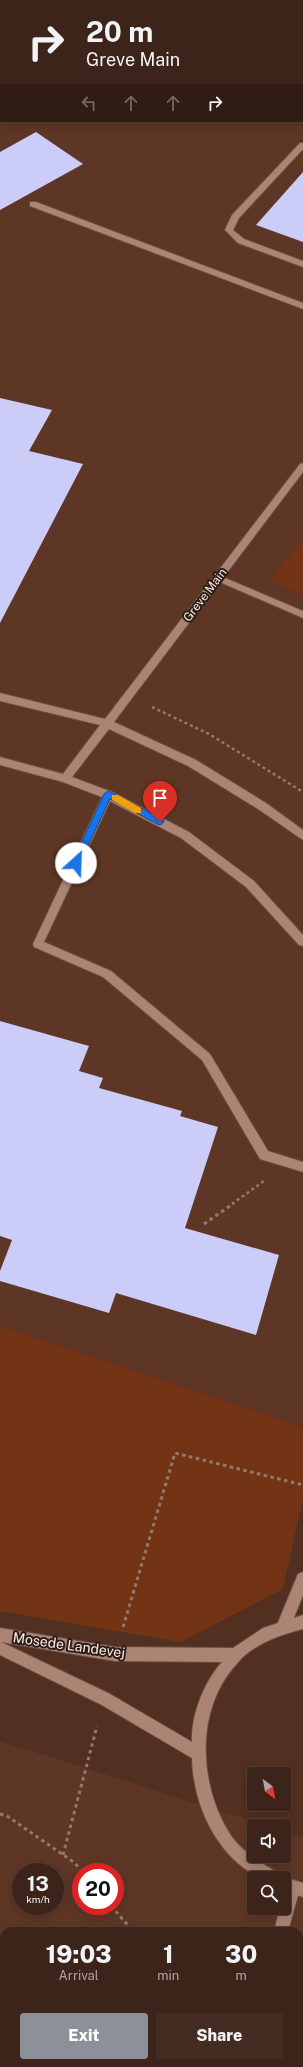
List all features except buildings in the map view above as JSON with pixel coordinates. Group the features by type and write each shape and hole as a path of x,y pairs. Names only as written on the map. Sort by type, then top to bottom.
{"street":[{"path":"303,145 235,217 228,230 241,241 303,264"},
{"path":"33,204 303,306"},
{"name":"Greve Main","path":"65,779 106,723 303,466"},
{"path":"218,578 303,615"},
{"path":"0,697 106,723 192,763 262,806 303,836"},
{"path":"0,761 65,779 108,794 185,835 250,884 303,942"},
{"path":"108,794 38,944 107,974 206,1057 264,1155 303,1167"},
{"path":"284,1625 303,1579"},
{"path":"260,1871 254,1868 224,1836 204,1796 197,1753 201,1717 213,1683 233,1655 257,1637 284,1625 303,1622"},
{"name":"Mosede Landevej","path":"0,1635 115,1654 233,1655"},
{"name":"Mosede Landevej","path":"0,1648 105,1699 197,1753"},
{"path":"282,1927 293,1887"}],"path":[{"path":"128,695 210,734 303,792"},
{"path":"204,1224 288,1163"},
{"path":"115,1654 175,1453 303,1485"},
{"path":"63,1855 105,1699"},
{"path":"0,1814 6,1816 75,1863"},
{"path":"119,1915 129,1927"}],"shaded area":[{"path":"0,122 303,122 303,538 270,581 303,596 303,1427 0,1326"},
{"path":"303,538 303,596 270,581"},
{"path":"0,1326 303,1427 303,1498 283,1589 180,1642 0,1611"},
{"path":"0,1741 247,1820 247,1863 291,1863 291,1833 303,1837 303,1927 0,1927"}],"slow traffic":[{"path":"115,798 138,810"}],"route":[{"path":"76,863 108,794 160,822"}]}
